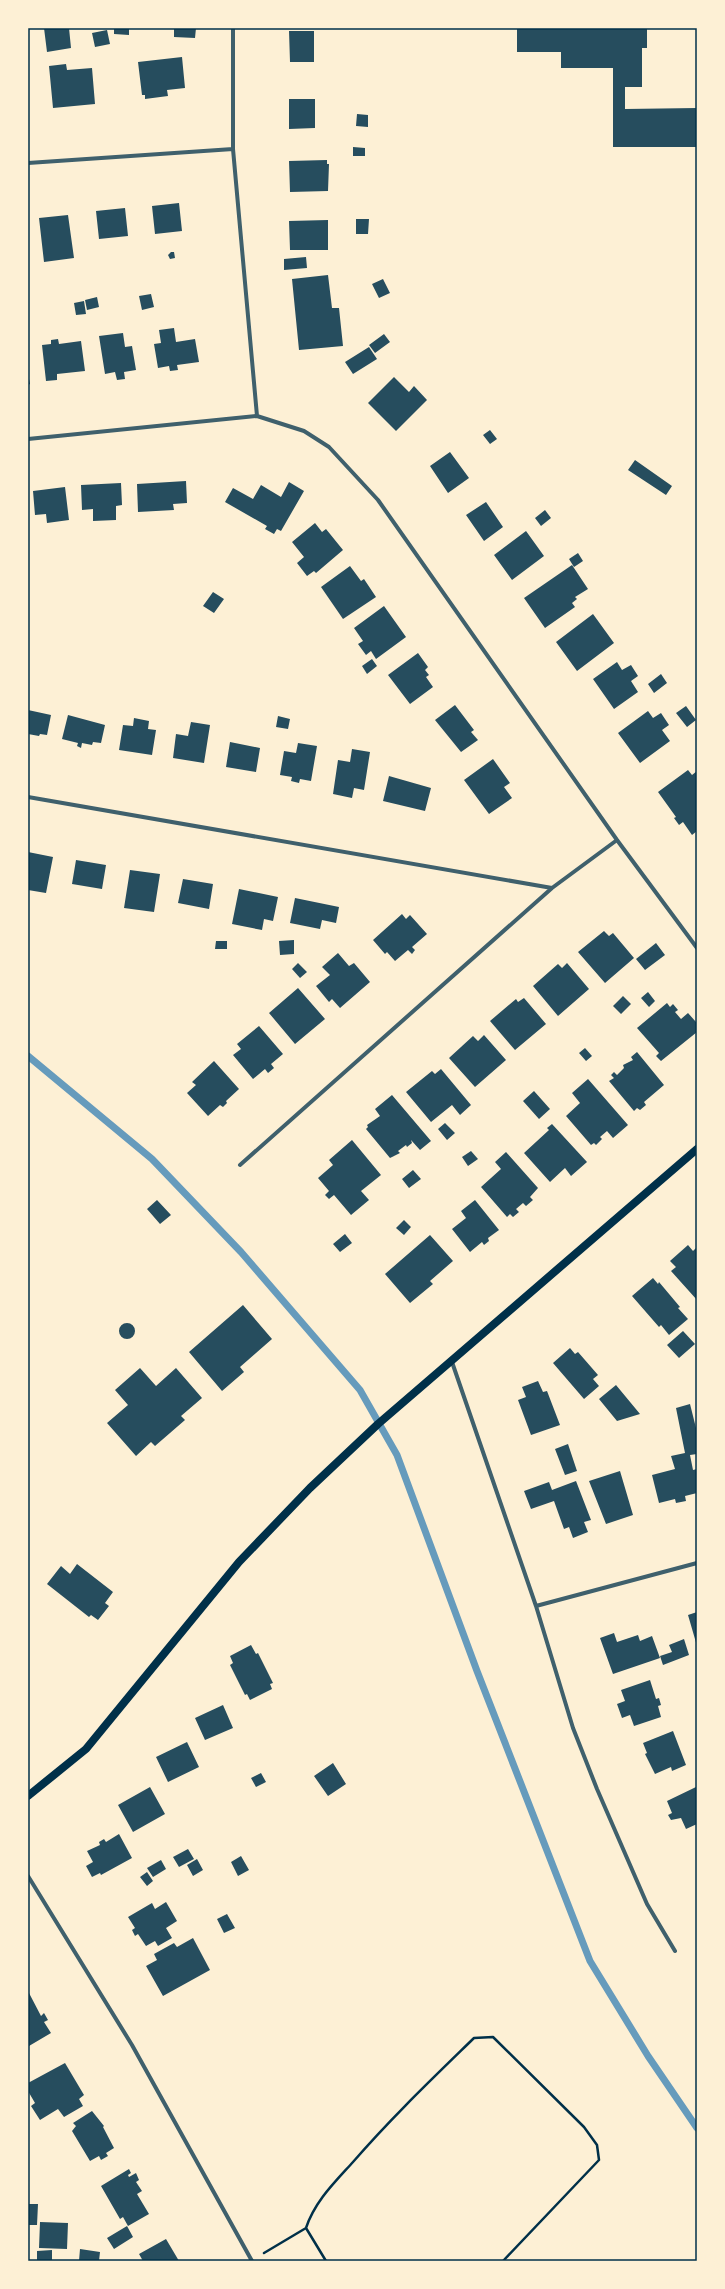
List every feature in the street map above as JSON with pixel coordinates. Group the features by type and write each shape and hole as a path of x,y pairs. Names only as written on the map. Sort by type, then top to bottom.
{"main road":[{"path":"28,1796 86,1749 239,1562 310,1488 384,1419 452,1362 697,1149"}],"street":[{"path":"233,28 233,149 257,416"},
{"path":"28,163 233,149"},
{"path":"28,439 257,416 304,432 329,447 354,472 378,500 617,840 697,948"},
{"path":"28,797 552,888"},
{"path":"240,1165 552,888 617,840"},
{"path":"452,1362 536,1606 573,1728 596,1788 647,1904 675,1951"},
{"path":"536,1606 697,1563"},
{"path":"28,1876 136,2052 252,2260"}],"path":[{"path":"252,2260 306,2228 312,2211 327,2191 412,2098 474,2038 493,2037 584,2127 596,2145 599,2160 503,2261"},
{"path":"306,2228 326,2261"}],"building":[{"path":"44,28 69,28 71,48 47,52"},
{"path":"114,28 129,28 129,35 114,34"},
{"path":"174,28 196,28 195,38 174,37"},
{"path":"517,28 647,28 647,48 642,48 642,87 625,87 625,109 697,108 697,147 613,147 613,68 561,68 561,52 517,52"},
{"path":"107,30 110,44 95,47 92,33"},
{"path":"289,31 314,31 314,62 290,62"},
{"path":"182,57 185,88 167,90 168,96 145,99 145,95 142,95 138,62"},
{"path":"66,64 67,70 92,68 95,104 53,108 49,66"},
{"path":"289,99 315,99 315,128 289,129"},
{"path":"357,114 368,115 368,127 356,126"},
{"path":"353,147 365,148 365,156 353,156"},
{"path":"327,160 327,164 329,164 328,191 290,192 289,161"},
{"path":"179,203 182,231 155,234 152,206"},
{"path":"125,208 128,236 99,239 96,211"},
{"path":"68,215 74,258 44,262 39,218"},
{"path":"356,219 369,219 368,234 356,234"},
{"path":"328,220 328,250 290,250 289,221"},
{"path":"171,252 174,252 175,258 170,259 168,255"},
{"path":"306,257 307,268 284,270 284,259"},
{"path":"328,275 332,308 339,308 343,346 299,350 292,279"},
{"path":"383,279 390,293 379,298 372,284"},
{"path":"151,294 154,307 142,310 139,296"},
{"path":"97,297 99,307 87,310 85,300"},
{"path":"84,301 86,314 76,315 74,303"},
{"path":"174,328 176,342 195,339 199,362 177,365 178,370 170,371 169,366 158,368 154,344 161,343 159,330"},
{"path":"123,333 125,347 132,346 136,370 124,372 125,379 117,380 115,372 105,374 99,336"},
{"path":"384,334 390,342 375,353 369,345"},
{"path":"58,339 59,344 81,341 85,371 57,374 57,380 46,381 42,345 51,344 51,340"},
{"path":"369,347 377,359 353,374 345,362"},
{"path":"28,374 30,384 28,385"},
{"path":"394,377 409,392 414,386 427,400 396,431 368,403"},
{"path":"490,430 497,439 490,444 483,435"},
{"path":"450,452 469,478 448,493 430,466"},
{"path":"635,460 672,486 666,495 628,470"},
{"path":"186,481 187,503 173,504 174,510 138,512 137,484"},
{"path":"289,482 304,491 281,531 277,529 274,534 265,529 267,526 225,502 233,488 253,499 261,485 281,497"},
{"path":"121,483 122,505 116,506 116,520 93,521 93,509 82,510 81,485"},
{"path":"65,487 69,520 47,523 46,514 35,515 33,491"},
{"path":"486,502 503,527 484,541 466,515"},
{"path":"545,510 551,518 541,526 535,518"},
{"path":"315,523 322,532 326,529 343,550 316,573 314,571 307,576 297,563 304,557 292,542"},
{"path":"526,531 544,556 512,580 494,555"},
{"path":"578,553 583,561 574,567 569,559"},
{"path":"572,565 588,589 575,597 577,599 572,603 575,607 545,628 524,598"},
{"path":"350,566 361,581 364,579 376,597 343,619 321,587"},
{"path":"213,592 224,599 214,613 203,606"},
{"path":"384,606 406,637 376,659 371,651 366,655 358,644 363,641 354,628"},
{"path":"593,614 614,643 577,671 556,642"},
{"path":"418,653 428,667 425,670 429,675 426,677 433,687 410,704 388,675"},
{"path":"372,659 377,666 367,674 362,666"},
{"path":"617,662 622,670 631,665 638,676 631,681 638,692 614,709 593,679"},
{"path":"661,674 667,683 654,693 648,684"},
{"path":"455,705 474,730 471,732 478,740 461,752 435,720"},
{"path":"686,706 696,720 687,727 676,713"},
{"path":"28,710 51,715 47,735 40,734 39,736 28,734"},
{"path":"648,711 653,718 661,713 669,725 662,730 670,741 640,763 618,733"},
{"path":"68,715 105,725 101,743 93,742 92,745 82,743 81,748 77,746 78,743 62,739"},
{"path":"278,716 290,719 288,729 276,727"},
{"path":"134,718 149,721 148,729 156,730 152,755 119,750 123,725 133,726"},
{"path":"191,722 210,725 204,763 173,758 176,734 188,736"},
{"path":"230,742 260,748 256,772 226,767"},
{"path":"298,743 317,746 311,781 300,779 299,783 291,781 292,777 280,775 284,751 296,753"},
{"path":"352,749 370,752 364,790 354,788 352,798 333,794 338,760 350,762"},
{"path":"493,759 510,783 504,787 512,798 489,814 464,780"},
{"path":"688,770 692,775 697,771 697,831 692,835 683,822 679,825 674,818 676,817 658,792"},
{"path":"389,776 431,788 425,811 383,801"},
{"path":"28,852 53,857 46,893 28,890"},
{"path":"76,860 106,865 102,889 72,884"},
{"path":"130,870 160,874 154,912 124,908"},
{"path":"183,879 213,884 209,909 178,903"},
{"path":"239,889 278,897 273,921 264,919 262,930 232,924"},
{"path":"295,898 339,907 336,923 322,920 320,929 290,923"},
{"path":"402,914 406,919 410,915 427,934 412,947 415,950 412,954 408,950 395,961 387,952 385,954 373,940"},
{"path":"604,931 609,936 613,933 634,958 605,983 578,952"},
{"path":"294,940 294,954 280,955 279,941"},
{"path":"216,941 227,941 227,949 215,949"},
{"path":"656,943 665,955 645,970 636,959"},
{"path":"338,953 349,966 354,963 370,982 340,1008 332,999 329,1002 316,986 330,975 322,967"},
{"path":"298,963 307,972 300,978 292,969"},
{"path":"567,963 589,989 558,1016 533,986 558,964 562,968"},
{"path":"298,988 325,1019 295,1044 269,1013"},
{"path":"648,992 655,1001 649,1007 641,998"},
{"path":"623,996 631,1004 621,1014 613,1006"},
{"path":"524,998 546,1024 515,1050 490,1021 516,999 518,1002"},
{"path":"667,1003 670,1007 673,1004 678,1010 675,1012 681,1019 688,1013 696,1022 697,1020 697,1032 661,1061 656,1056 659,1053 637,1028"},
{"path":"259,1026 283,1054 271,1064 274,1068 268,1073 265,1069 253,1079 233,1055 241,1049 237,1044"},
{"path":"484,1035 506,1060 475,1087 449,1058 473,1036 478,1041"},
{"path":"585,1048 592,1056 586,1061 579,1053"},
{"path":"637,1052 664,1085 644,1102 646,1105 640,1110 637,1108 634,1111 609,1081 614,1078 611,1075 614,1072 617,1075 624,1068 623,1065 633,1060 631,1057"},
{"path":"214,1061 239,1089 226,1101 227,1103 223,1107 220,1105 208,1116 187,1093 196,1085 192,1082"},
{"path":"441,1069 471,1105 460,1115 452,1105 431,1122 406,1092 432,1071 435,1074"},
{"path":"588,1079 628,1125 613,1138 607,1131 600,1137 602,1139 596,1145 594,1143 591,1145 566,1116 580,1103 572,1093"},
{"path":"534,1091 550,1109 539,1119 523,1101"},
{"path":"392,1095 431,1141 420,1150 411,1140 412,1143 407,1147 406,1145 398,1151 400,1153 390,1158 366,1129 368,1127 367,1125 380,1116 375,1109"},
{"path":"445,1123 455,1133 447,1140 438,1129"},
{"path":"552,1124 587,1162 571,1176 565,1168 550,1182 524,1153 549,1130 547,1128"},
{"path":"352,1140 381,1175 361,1191 369,1200 351,1215 334,1195 329,1199 325,1195 329,1191 318,1178 333,1165 329,1160"},
{"path":"471,1151 478,1159 468,1166 462,1157"},
{"path":"506,1152 538,1188 530,1197 533,1200 526,1206 523,1203 516,1209 519,1212 513,1217 510,1214 507,1217 481,1187 501,1169 495,1162"},
{"path":"413,1170 421,1179 409,1188 402,1179"},
{"path":"157,1200 171,1215 160,1224 147,1209"},
{"path":"475,1200 499,1230 488,1238 489,1241 484,1245 482,1242 470,1252 452,1229 466,1218 461,1211"},
{"path":"404,1220 411,1227 404,1235 396,1228"},
{"path":"345,1234 352,1243 340,1252 333,1244"},
{"path":"430,1235 453,1261 430,1281 433,1284 410,1303 385,1274"},
{"path":"688,1245 693,1251 697,1247 697,1300 671,1271 676,1267 670,1261"},
{"path":"653,1278 658,1284 659,1282 688,1319 669,1335 661,1325 659,1327 632,1296"},
{"path":"243,1305 272,1339 240,1367 244,1372 222,1391 189,1352"},
{"path":"127,1323 133,1325 135,1331 133,1337 127,1339 121,1337 119,1331 121,1325"},
{"path":"683,1331 695,1344 679,1358 667,1345"},
{"path":"570,1348 575,1354 578,1352 598,1375 593,1379 599,1386 584,1399 553,1363"},
{"path":"140,1368 156,1386 176,1368 202,1398 181,1416 185,1420 155,1446 151,1442 136,1456 107,1423 128,1405 115,1390"},
{"path":"538,1381 543,1392 547,1391 560,1425 531,1435 518,1400 526,1397 522,1387"},
{"path":"616,1385 640,1414 617,1421 599,1399"},
{"path":"690,1404 697,1432 697,1454 690,1455 693,1470 697,1469 697,1493 685,1496 686,1501 676,1503 675,1499 659,1503 652,1475 675,1469 671,1456 685,1453 676,1408"},
{"path":"568,1444 577,1471 565,1475 555,1449"},
{"path":"620,1471 633,1515 606,1524 589,1481"},
{"path":"576,1481 591,1520 584,1522 588,1532 573,1538 569,1527 564,1529 554,1501 531,1509 524,1491 549,1482 552,1490"},
{"path":"77,1564 113,1592 105,1603 109,1606 98,1620 91,1615 89,1617 47,1584 61,1566 70,1574"},
{"path":"697,1612 697,1646 688,1615"},
{"path":"614,1633 617,1642 638,1635 640,1641 652,1636 660,1658 613,1674 600,1638"},
{"path":"684,1639 689,1655 663,1665 660,1656 672,1652 669,1645"},
{"path":"251,1645 256,1654 258,1653 273,1683 270,1684 272,1689 250,1700 247,1694 245,1695 230,1665 233,1663 230,1656"},
{"path":"650,1680 656,1699 659,1698 661,1705 658,1706 661,1717 634,1726 630,1715 622,1718 617,1704 625,1701 621,1690"},
{"path":"223,1705 233,1728 205,1740 195,1718"},
{"path":"673,1731 686,1765 672,1771 671,1767 655,1774 645,1754 647,1753 643,1743"},
{"path":"187,1742 199,1767 168,1782 156,1757"},
{"path":"333,1763 346,1784 328,1796 314,1776"},
{"path":"261,1773 266,1782 256,1787 251,1778"},
{"path":"150,1787 165,1814 133,1832 118,1805"},
{"path":"696,1787 697,1824 686,1829 681,1818 671,1820 668,1815 672,1813 667,1801"},
{"path":"119,1834 132,1858 101,1875 100,1873 92,1877 86,1866 93,1862 87,1851 100,1845 99,1842 104,1839 106,1842"},
{"path":"188,1849 194,1859 179,1867 173,1857"},
{"path":"241,1856 249,1870 238,1876 231,1862"},
{"path":"197,1859 203,1870 193,1876 187,1865"},
{"path":"161,1860 166,1869 153,1877 147,1868"},
{"path":"147,1872 153,1881 147,1886 140,1877"},
{"path":"166,1902 177,1921 166,1928 172,1938 158,1946 155,1941 146,1946 138,1934 135,1936 132,1930 135,1928 128,1917 152,1903 155,1909"},
{"path":"227,1914 235,1928 224,1933 217,1919"},
{"path":"193,1938 210,1970 163,1996 146,1966 157,1960 154,1954 174,1943 177,1947"},
{"path":"29,1993 41,2016 44,2013 48,2020 44,2022 51,2033 29,2046"},
{"path":"65,2063 84,2095 79,2099 83,2106 64,2117 58,2109 40,2120 31,2106 35,2103 28,2091 28,2083"},
{"path":"92,2111 104,2126 103,2127 114,2148 106,2153 108,2156 101,2160 99,2156 90,2161 72,2131 76,2126 73,2123"},
{"path":"129,2169 131,2173 128,2175 129,2177 136,2173 139,2180 136,2182 142,2191 137,2194 149,2214 128,2226 123,2217 120,2219 101,2186"},
{"path":"28,2204 38,2204 37,2225 28,2225"},
{"path":"40,2222 68,2223 67,2249 39,2248"},
{"path":"127,2226 133,2237 114,2249 107,2238"},
{"path":"166,2239 179,2261 143,2261 139,2254"},
{"path":"80,2249 100,2252 99,2261 79,2261"},
{"path":"52,2250 52,2261 37,2261 37,2251"}],"waterway":[{"path":"28,1056 152,1159 241,1252 360,1390 397,1455 477,1671 590,1961 648,2056 697,2128"}]}
